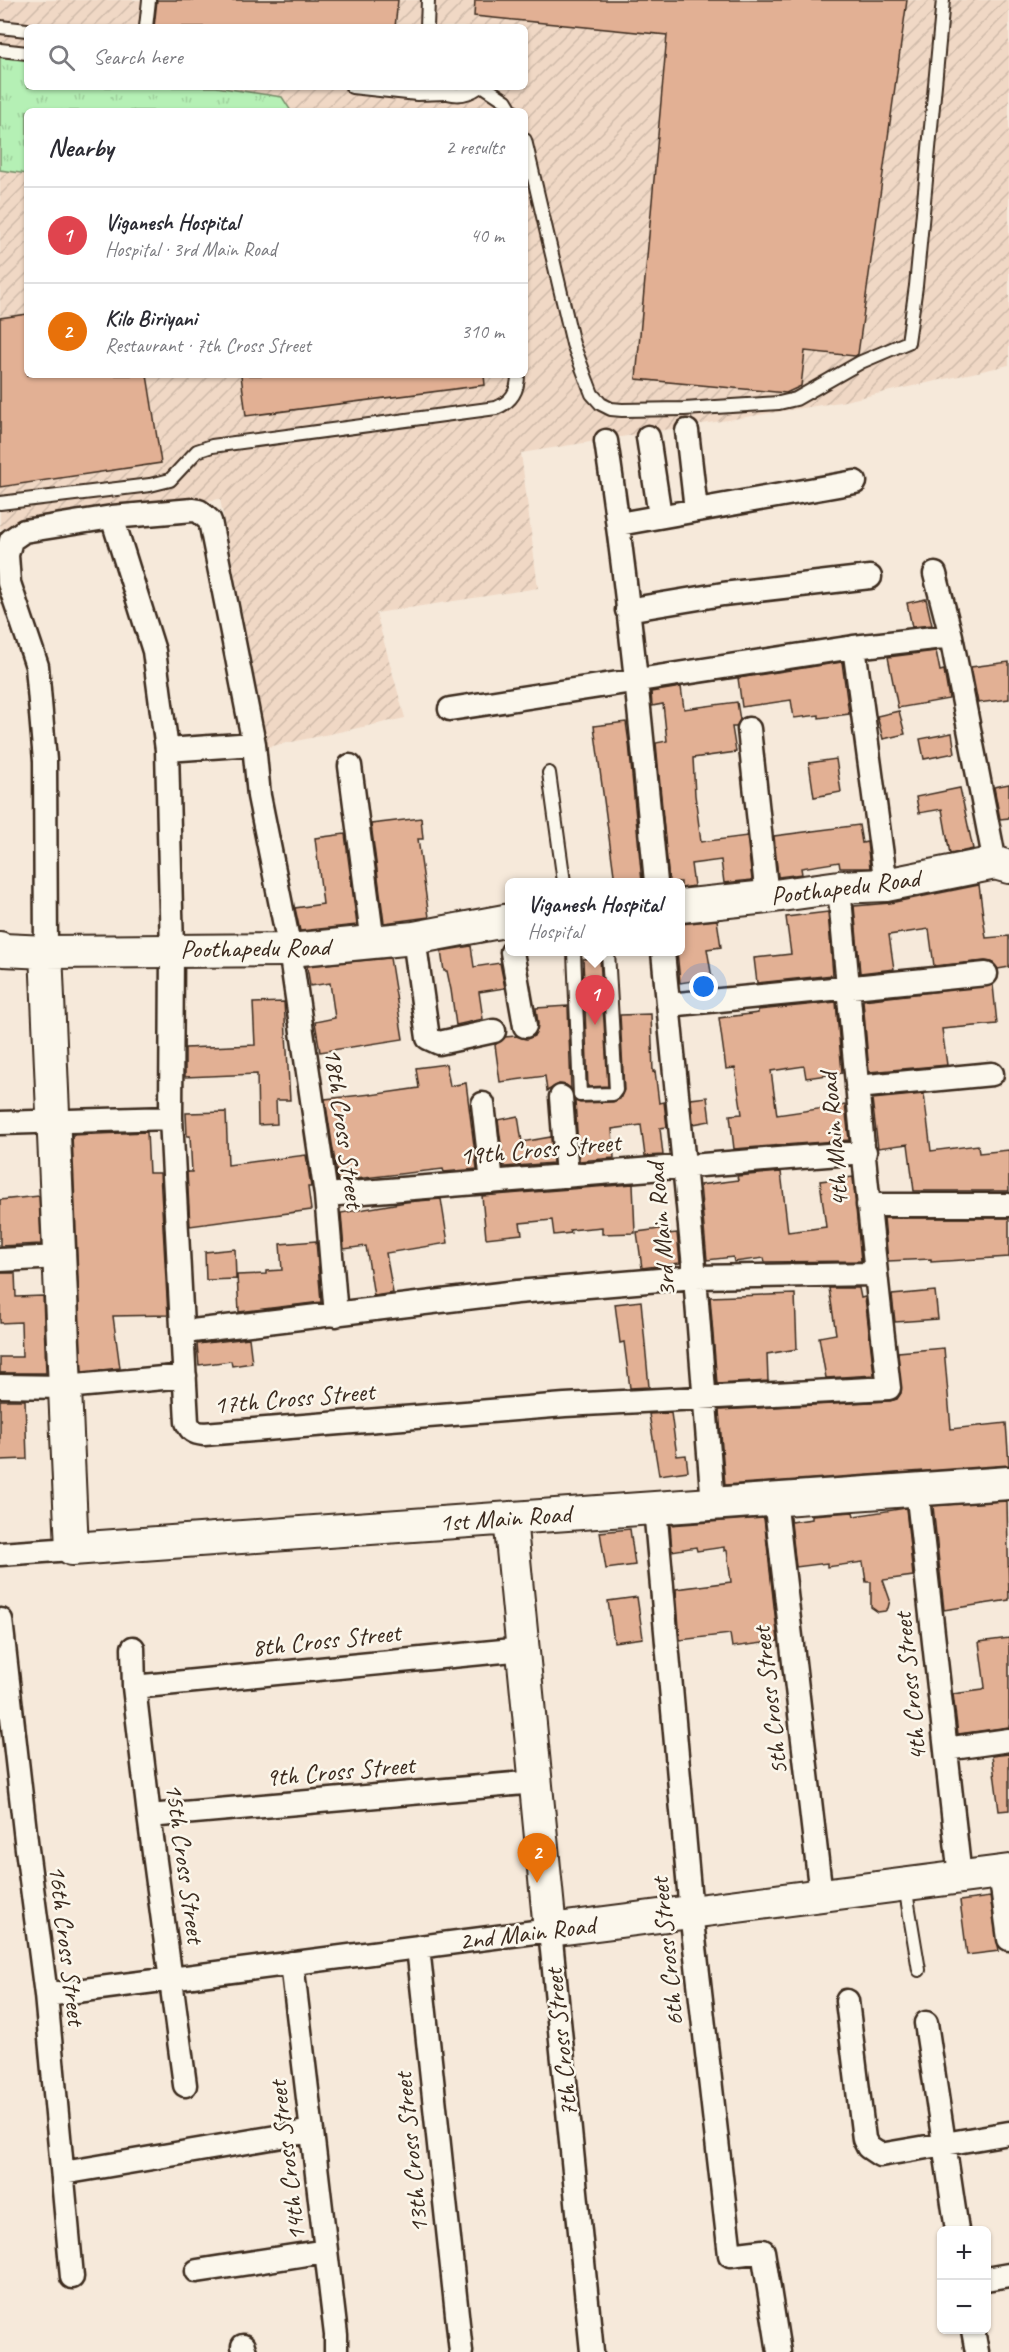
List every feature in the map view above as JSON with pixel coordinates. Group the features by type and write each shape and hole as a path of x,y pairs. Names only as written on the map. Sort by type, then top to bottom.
{"street":[{"path":"687,431 696,510"},
{"path":"648,437 660,516"},
{"path":"606,441 619,524 627,610 637,680 656,878"},
{"path":"619,524 855,482"},
{"name":"18th Cross Street","path":"46,952 45,762 37,666 9,583 7,555 12,540 24,531 112,517 200,511 210,521 254,744 259,796 290,950 327,1195 336,1315"},
{"name":"17th Cross Street","path":"112,517 154,651 167,750 172,950 171,1118 190,1429 204,1434 436,1414 704,1396"},
{"path":"935,574 1002,865"},
{"path":"627,610 723,594 870,577"},
{"path":"450,709 854,647 951,636"},
{"path":"854,647 886,885"},
{"path":"749,729 767,897"},
{"path":"167,750 254,744"},
{"path":"350,766 373,943"},
{"name":"Poothapedu Road","path":"685,906 767,897 839,886 886,885 1002,865"},
{"name":"4th Main Road","path":"704,1396 889,1388 868,1205 865,1152 839,886"},
{"name":"Poothapedu Road","path":"0,948 46,952 290,950 505,927"},
{"path":"414,938 428,1038 440,1043 494,1030"},
{"path":"46,952 72,1549"},
{"path":"513,956 525,1026"},
{"name":"3rd Main Road","path":"663,956 695,1277 712,1504"},
{"path":"668,1005 986,974"},
{"path":"857,1087 992,1074"},
{"path":"561,1097 567,1176"},
{"path":"483,1104 492,1182"},
{"path":"0,1123 171,1118"},
{"name":"19th Cross Street","path":"327,1195 865,1152"},
{"path":"868,1205 1009,1205"},
{"path":"0,1260 60,1257"},
{"path":"184,1332 517,1292 695,1277 875,1274"},
{"path":"0,1386 65,1387 185,1376"},
{"name":"1st Main Road","path":"0,1554 1009,1483"},
{"name":"4th Cross Street","path":"916,1490 960,1877"},
{"name":"5th Cross Street","path":"775,1499 821,1895"},
{"name":"6th Cross Street","path":"655,1508 691,1912 730,2255 763,2251 779,2352"},
{"name":"7th Cross Street","path":"510,1518 592,2352"},
{"name":"16th Cross Street","path":"1,1620 46,1995 72,2277"},
{"name":"15th Cross Street","path":"133,1648 134,1687 149,1816 185,2085"},
{"name":"8th Cross Street","path":"134,1687 523,1649"},
{"path":"945,1749 1009,1740"},
{"name":"9th Cross Street","path":"149,1816 536,1782"},
{"path":"1004,1872 1009,1940"},
{"name":"2nd Main Road","path":"46,1995 1004,1872"},
{"name":"13th Cross Street","path":"418,1947 461,2352"},
{"name":"14th Cross Street","path":"292,1963 336,2352"},
{"path":"848,2001 858,2099 864,2139 868,2147 880,2155 1009,2133"},
{"path":"926,2022 956,2226"},
{"path":"63,2173 312,2131"},
{"path":"197,2271 326,2251"},
{"path":"991,2278 1009,2275"},
{"path":"974,2334 977,2352"}],"lane":[{"path":"146,24 149,0"},
{"path":"427,24 428,0"},
{"path":"528,164 573,344 592,394 601,404 622,410 684,409 780,403 796,399 861,362 908,342 916,286 943,0"},
{"path":"0,27 24,30"},
{"path":"0,50 24,53"},
{"path":"380,90 417,94 440,90 456,95 468,94 474,90"},
{"path":"490,90 506,101 510,108"},
{"path":"0,503 150,485 170,480 197,451 212,446 496,408 512,398 518,378"},
{"path":"549,773 563,878"},
{"path":"574,956 580,1095 613,1094 616,1090 608,956"},
{"path":"905,1885 919,1970"}],"shaded area":[{"path":"0,0 1009,0 1009,365 840,402 521,453 538,588 376,613 405,718 268,747 220,499 0,529 0,167 24,171 24,378 528,378 528,108 289,108 282,97 236,90 528,90 528,24 24,24 24,58 0,54"}],"green space":[{"path":"0,54 24,58 24,90 236,90 282,97 289,108 24,108 24,174 0,170"}],"building":[{"path":"157,0 398,0 395,24 154,24"},
{"path":"475,0 907,0 858,354 855,356 805,351 801,386 786,393 636,379 667,35 474,16"},
{"path":"24,314 24,378 147,378 161,463 0,487 0,318"},
{"path":"241,378 484,378 485,385 246,416"},
{"path":"926,599 932,625 912,627 907,603"},
{"path":"936,651 940,671 944,670 949,699 898,708 888,657"},
{"path":"842,662 849,714 819,718 819,715 794,718 791,700 742,707 738,678"},
{"path":"1009,662 1009,699 978,703 971,667"},
{"path":"681,687 684,709 737,702 740,720 736,727 732,727 736,752 693,758 695,795 701,842 747,836 752,880 724,883 721,860 691,864 694,886 685,887 685,878 669,878 656,743 667,741 663,704 652,706 651,692"},
{"path":"899,711 905,734 883,739 877,716"},
{"path":"626,722 642,878 614,878 594,726"},
{"path":"952,733 955,753 924,759 920,739"},
{"path":"836,759 841,792 814,797 809,763"},
{"path":"1009,784 1009,818 1000,819 994,787"},
{"path":"960,788 973,849 950,854 942,809 919,813 916,797"},
{"path":"421,818 423,839 418,839 429,917 384,923 371,824"},
{"path":"859,825 862,843 867,842 870,868 840,868 839,862 801,868 802,874 778,877 774,836"},
{"path":"345,834 357,925 300,931 295,908 323,904 315,838"},
{"path":"979,885 986,938 1009,936 1009,967 998,969 992,962 985,961 934,966 929,929 889,935 894,969 860,973 854,906 890,903"},
{"path":"828,912 833,975 757,983 754,958 791,954 786,917"},
{"path":"717,920 721,947 707,949 712,978 680,983 677,956 685,956 685,924"},
{"path":"471,946 474,967 500,963 505,988 479,992 483,1019 456,1025 451,990 447,971 444,971 441,951"},
{"path":"390,958 403,1039 320,1052 315,1022 335,1018 330,983 310,986 307,966"},
{"path":"600,958 608,1086 588,1087 583,959"},
{"path":"993,985 997,1024 942,1029 947,1065 869,1072 863,1000"},
{"path":"284,1002 290,1100 276,1100 277,1124 258,1125 257,1074 185,1077 185,1048 255,1045 253,1003"},
{"path":"836,1002 842,1073 806,1078 804,1066 771,1071 777,1115 845,1105 849,1140 734,1149 730,1115 742,1114 735,1068 726,1069 719,1018 758,1013 758,1010"},
{"path":"568,1006 571,1089 559,1084 547,1091 545,1076 500,1082 495,1045 505,1037 516,1036 527,1039 534,1036 538,1024 536,1008"},
{"path":"651,1014 653,1072 655,1071 659,1103 664,1102 667,1127 660,1128 663,1155 645,1156 641,1125 612,1129 614,1158 579,1161 575,1101 580,1103 613,1102 620,1099 624,1090 620,1015"},
{"path":"446,1064 450,1086 466,1083 477,1169 444,1172 443,1169 338,1181 325,1099 419,1088 416,1068"},
{"path":"924,1094 931,1151 978,1145 979,1153 1009,1150 1009,1191 914,1191 908,1144 878,1148 872,1099"},
{"path":"707,1097 710,1121 693,1124 691,1099"},
{"path":"226,1112 228,1165 306,1155 311,1187 308,1187 311,1210 190,1226 187,1172 192,1172 186,1113"},
{"path":"518,1116 522,1142 551,1137 553,1163 504,1167 498,1120"},
{"path":"147,1132 149,1173 160,1173 168,1315 113,1316 120,1368 82,1372 72,1135"},
{"path":"781,1172 788,1232 826,1227 820,1181 853,1177 861,1261 765,1262 764,1258 734,1262 733,1257 707,1260 700,1185 738,1180 737,1176"},
{"path":"633,1184 635,1233 602,1234 602,1227 570,1230 571,1233 554,1235 552,1220 520,1223 522,1234 486,1238 482,1196"},
{"path":"39,1196 41,1244 0,1246 0,1200"},
{"path":"441,1199 448,1243 386,1253 393,1293 374,1296 366,1246 344,1249 341,1213 406,1202"},
{"path":"884,1218 1009,1218 1009,1257 931,1262 931,1259 888,1261"},
{"path":"667,1228 668,1234 677,1233 680,1263 642,1268 637,1232"},
{"path":"316,1241 321,1302 239,1312 237,1275 266,1274 266,1271 282,1270 280,1244"},
{"path":"235,1249 236,1279 206,1280 205,1252"},
{"path":"0,1273 15,1273 16,1297 43,1296 46,1373 0,1373 0,1357 22,1357 21,1322 0,1323"},
{"path":"829,1288 859,1288 861,1298 865,1297 874,1375 826,1378 819,1337 836,1334"},
{"path":"935,1291 938,1319 895,1322 892,1295"},
{"path":"795,1294 797,1349 767,1354 768,1381 717,1384 710,1297"},
{"path":"641,1301 649,1387 630,1388 624,1342 620,1343 615,1304"},
{"path":"249,1338 252,1363 232,1366 231,1361 199,1365 197,1344"},
{"path":"944,1348 951,1429 1006,1423 1009,1465 725,1485 719,1410 890,1401 897,1399 901,1393 898,1352"},
{"path":"0,1400 25,1400 27,1459 0,1460"},
{"path":"671,1413 677,1456 686,1455 688,1471 659,1475 649,1414"},
{"path":"1007,1501 1009,1600 944,1610 933,1506"},
{"path":"906,1508 913,1576 883,1580 890,1600 885,1611 878,1612 871,1607 871,1582 866,1582 863,1562 827,1567 827,1563 796,1567 791,1522 812,1519 812,1515 853,1512 854,1516"},
{"path":"764,1518 778,1641 732,1647 730,1634 680,1640 676,1589 731,1582 727,1550 724,1551 724,1547 697,1551 696,1547 672,1551 670,1525"},
{"path":"630,1529 635,1565 606,1569 600,1532"},
{"path":"637,1597 643,1638 614,1642 608,1601"},
{"path":"1009,1638 1009,1727 958,1734 953,1694 983,1690 985,1687 979,1642"},
{"path":"1009,1754 1009,1810 999,1811 992,1756"},
{"path":"990,1897 999,1951 967,1955 960,1901"}],"place":[{"name":"Viganesh Hospital","path":"595,1025"},
{"name":"Kilo Biriyani","path":"537,1883"}]}
